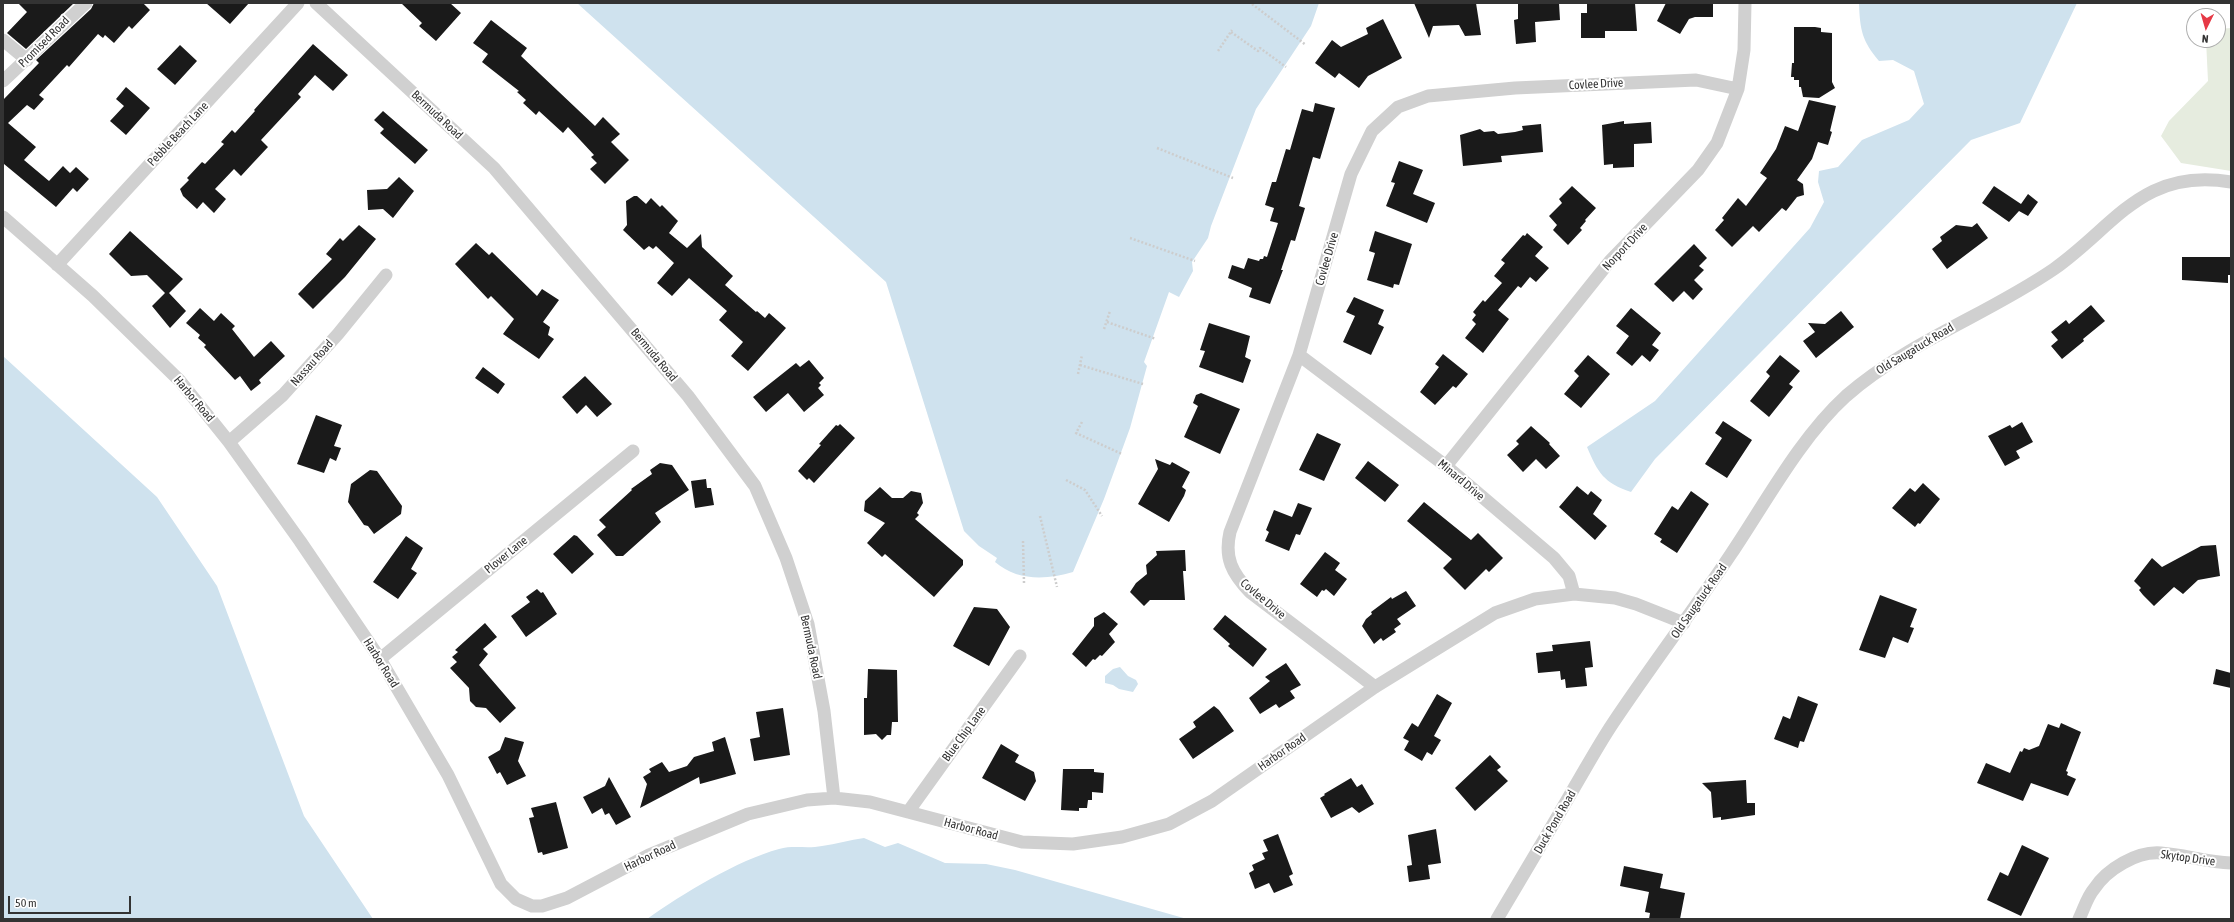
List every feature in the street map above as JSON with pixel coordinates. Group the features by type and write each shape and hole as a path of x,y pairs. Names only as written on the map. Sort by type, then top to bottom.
{"street":[{"name":"Promised Road","path":"3,81 86,3"},
{"name":"Pebble Beach Lane","path":"57,265 298,3"},
{"name":"Bermuda Road","path":"316,3 494,168 688,396 755,486 786,558 808,624 824,711 834,798"},
{"name":"Norport Drive","path":"1446,466 1610,261 1698,170 1717,143 1738,89 1744,50 1745,3"},
{"path":"3,40 27,60"},
{"name":"Covlee Drive","path":"1375,687 1250,592 1234,574 1227,556 1230,532 1299,355 1351,174 1372,131 1398,107 1428,96 1515,88 1696,80 1738,89"},
{"name":"Old Saugatuck Road","path":"1612,724 1684,623 1802,447 1845,397 1884,366 1938,334 2029,286 2059,265 2122,210 2144,195 2164,187 2195,181 2231,182"},
{"name":"Harbor Road","path":"3,217 57,265 180,381 229,442 300,541 380,658 448,775 501,884 516,899 532,906 542,906 567,898 649,855 748,814 807,800 834,798 870,802 1022,842 1074,844 1129,835 1170,824 1212,801 1375,687 1495,613 1535,599 1574,594"},
{"name":"Nassau Road","path":"229,442 283,395 338,334 386,275"},
{"name":"Minard Drive","path":"1299,355 1446,466 1554,558 1569,576 1574,594"},
{"name":"Plover Lane","path":"380,658 633,451"},
{"path":"1574,594 1615,598 1636,604 1684,623"},
{"name":"Blue Chip Lane","path":"908,812 1020,656"},
{"name":"Duck Pond Road","path":"1497,919 1612,724"},
{"name":"Skytop Drive","path":"2079,919 2094,888 2119,865 2139,854 2161,853 2210,862 2231,863"}],"path":[{"path":"1248,8 1252,4 1306,45"},
{"path":"1218,51 1231,31 1258,51 1260,48 1286,67"},
{"path":"1157,148 1233,178"},
{"path":"1130,238 1195,261"},
{"path":"1104,329 1110,311"},
{"path":"1107,322 1156,339"},
{"path":"1078,374 1082,355"},
{"path":"1080,365 1143,384"},
{"path":"1082,422 1076,433 1122,454"},
{"path":"1066,480 1085,490 1102,516"},
{"path":"1040,516 1057,587"},
{"path":"1023,541 1024,583"}],"shaded area":[{"path":"2226,28 2231,28 2231,171 2181,163 2161,136 2169,121 2208,81 2206,48 2226,48"}],"water":[{"path":"577,3 1319,3 1311,26 1256,109 1211,226 1208,238 1192,262 1193,271 1179,297 1169,292 1144,362 1147,366 1130,428 1104,499 1073,572 1063,575 1042,577 1022,576 1013,573 995,562 997,558 979,546 964,531 886,282"},
{"path":"1859,3 2077,3 2020,123 1971,140 1655,459 1631,492 1622,489 1608,481 1603,476 1595,464 1587,447 1655,401 1810,228 1824,202 1818,182 1819,171 1838,167 1862,140 1909,120 1924,104 1914,71 1893,60 1879,61 1873,54 1865,41 1861,28"},
{"path":"3,356 157,497 217,586 304,816 373,919 3,919"},
{"path":"1120,667 1128,676 1136,680 1138,684 1133,692 1119,689 1113,685 1105,683 1105,676 1113,669"},
{"path":"864,838 885,847 898,843 945,863 986,864 1015,870 1187,919 647,919 693,889 728,869 763,854 784,848 817,847"}],"building":[{"path":"18,3 74,3 26,49 7,33 27,12"},
{"path":"94,3 143,3 150,10 132,29 129,26 114,43 105,35 103,38 98,34 69,67 67,65 39,95 44,99 34,110 27,105 8,123 36,147 24,160 49,181 63,166 70,173 76,167 89,179 77,192 73,188 56,207 4,164 3,100 39,63 36,60 91,9"},
{"path":"206,3 249,3 230,24"},
{"path":"401,3 450,3 461,13 436,41 419,26 422,23"},
{"path":"1414,3 1476,3 1481,35 1465,36 1459,25 1433,26 1429,38"},
{"path":"1518,3 1559,3 1560,20 1535,22 1536,42 1516,44 1514,20 1518,19"},
{"path":"1587,3 1635,3 1637,31 1605,31 1605,38 1581,38 1581,13 1587,13"},
{"path":"1666,3 1713,3 1713,17 1695,17 1689,19 1680,34 1657,21"},
{"path":"1383,19 1402,58 1368,76 1359,88 1339,73 1335,78 1315,63 1332,40 1341,47 1368,34 1366,28"},
{"path":"491,20 527,48 521,56 595,126 603,117 620,134 611,142 629,160 605,184 590,169 597,163 591,157 594,155 568,127 563,133 539,111 536,115 523,103 526,100 517,92 519,91 482,62 488,54 473,43"},
{"path":"1794,27 1815,27 1821,28 1821,32 1832,33 1832,82 1835,88 1819,98 1803,97 1801,87 1799,87 1799,80 1794,80 1794,77 1791,77 1792,63 1794,63"},
{"path":"313,44 348,75 333,91 315,75 298,94 301,97 261,140 268,147 241,176 234,169 215,189 226,199 214,213 203,202 197,209 183,196 180,189 189,180 187,178 202,162 205,164 224,144 221,142 232,130 235,133"},
{"path":"180,45 197,61 175,85 157,69"},
{"path":"126,87 150,108 126,135 110,121 124,106 116,99"},
{"path":"1809,100 1836,106 1830,131 1832,132 1828,145 1818,142 1812,159 1797,180 1803,184 1804,195 1797,197 1786,211 1782,208 1759,232 1753,226 1732,247 1715,230 1724,220 1722,218 1738,198 1746,206 1767,178 1760,173 1776,149 1785,126 1798,131"},
{"path":"1315,103 1335,108 1320,159 1313,157 1299,206 1305,208 1295,241 1291,240 1281,270 1283,270 1270,304 1249,297 1252,288 1228,278 1232,265 1244,269 1248,258 1259,261 1260,259 1263,259 1264,256 1267,257 1278,223 1270,221 1274,208 1265,205 1272,182 1276,182 1286,149 1290,150 1302,109 1313,112"},
{"path":"383,111 428,150 415,164 380,133 384,129 374,120"},
{"path":"1624,121 1624,124 1651,122 1652,143 1634,144 1634,167 1613,168 1613,164 1604,165 1602,125"},
{"path":"1541,124 1543,152 1501,156 1502,162 1463,166 1460,135 1480,129 1484,132 1494,131 1498,134 1515,132 1523,130 1522,126"},
{"path":"1399,161 1423,170 1413,194 1435,203 1427,223 1386,206 1395,183 1391,182"},
{"path":"399,177 414,191 393,218 383,209 368,210 367,190 387,189"},
{"path":"1572,186 1596,208 1585,220 1586,221 1580,228 1582,230 1568,245 1553,230 1557,225 1549,216 1562,203 1559,199"},
{"path":"1994,186 2021,204 2028,194 2038,202 2028,216 2019,211 2009,222 1982,203"},
{"path":"634,196 637,196 646,204 651,198 660,207 662,205 678,221 669,233 687,248 701,234 702,247 733,276 725,285 756,312 757,311 765,318 769,313 786,328 748,371 731,356 743,342 719,320 727,311 689,278 672,296 657,283 674,263 656,246 653,249 649,246 644,250 623,230 627,225 626,201"},
{"path":"1977,223 1988,238 1947,269 1932,249 1942,241 1940,237 1956,225 1972,227"},
{"path":"359,225 376,239 345,277 313,309 298,294 332,259 326,254 340,238 343,241"},
{"path":"130,231 183,279 169,293 186,311 170,328 152,306 165,293 147,275 131,276 109,254"},
{"path":"1375,231 1412,244 1399,285 1394,284 1393,288 1367,280 1375,253 1369,251"},
{"path":"1527,233 1543,247 1535,256 1549,268 1536,282 1530,277 1521,288 1518,286 1498,310 1509,319 1483,353 1465,338 1476,324 1472,320 1476,315 1473,312 1483,300 1485,302 1502,283 1494,276 1505,263 1501,260 1523,235 1525,236"},
{"path":"476,243 489,255 492,252 537,296 542,289 559,300 543,322 550,327 548,335 554,339 539,359 503,334 514,319 491,296 488,299 455,264"},
{"path":"1694,244 1707,258 1699,266 1704,270 1694,280 1703,289 1693,300 1684,291 1673,302 1654,284"},
{"path":"2182,257 2231,257 2231,275 2228,275 2228,283 2182,280"},
{"path":"1354,297 1384,310 1378,324 1384,327 1371,355 1343,342 1355,316 1346,312"},
{"path":"2091,305 2105,321 2062,359 2051,346 2058,340 2051,332 2066,320 2069,324"},
{"path":"200,308 214,321 221,313 235,326 232,329 254,357 271,341 285,356 259,380 261,383 251,391 240,376 235,380 204,347 206,345 198,338 200,335 186,323"},
{"path":"1631,308 1661,333 1652,345 1659,350 1650,362 1642,355 1632,366 1616,353 1629,336 1616,326"},
{"path":"1841,311 1854,327 1816,358 1803,341 1815,332 1808,323 1825,324"},
{"path":"1209,323 1250,336 1245,357 1251,360 1243,383 1199,367 1205,351 1200,350"},
{"path":"1443,354 1468,374 1456,388 1453,386 1435,405 1420,392 1439,367 1435,364"},
{"path":"1588,355 1610,374 1581,408 1564,394 1579,376 1574,371"},
{"path":"1780,355 1800,371 1789,384 1793,387 1769,417 1750,401 1770,376 1766,372"},
{"path":"809,360 824,378 819,383 821,385 818,388 824,395 804,412 788,393 766,412 753,397 796,363 800,367"},
{"path":"483,367 505,384 498,394 475,378"},
{"path":"585,376 612,404 597,417 586,405 577,414 562,397"},
{"path":"1201,393 1240,409 1220,454 1184,437 1198,406 1193,403 1196,395"},
{"path":"316,415 342,425 334,446 341,448 336,461 330,458 324,473 297,464"},
{"path":"1723,421 1752,440 1727,478 1705,464 1722,438 1715,433"},
{"path":"2022,422 2033,442 2016,451 2020,458 2005,466 1988,436 2010,425 2012,428"},
{"path":"840,424 855,438 814,483 809,478 807,480 798,471 821,445 819,444 836,425 838,426"},
{"path":"1531,426 1550,443 1549,444 1560,456 1546,469 1536,459 1523,472 1507,455 1519,444 1516,441"},
{"path":"1317,433 1341,444 1324,481 1299,470"},
{"path":"1155,459 1170,465 1172,462 1190,472 1182,487 1186,490 1184,496 1169,522 1138,504 1158,469"},
{"path":"1368,461 1399,485 1385,502 1355,478"},
{"path":"660,463 672,465 689,490 655,513 661,522 623,556 616,556 597,535 606,527 599,520 632,490 631,489 652,474 650,470"},
{"path":"370,470 377,471 402,506 401,514 374,534 368,526 364,525 348,502 351,484"},
{"path":"706,479 707,488 711,488 714,505 695,508 691,481"},
{"path":"1923,483 1940,499 1920,524 1918,523 1915,527 1892,508 1910,488 1915,492"},
{"path":"1577,486 1588,495 1591,491 1602,500 1593,514 1607,526 1595,540 1559,507"},
{"path":"880,487 892,498 903,498 911,491 921,493 923,503 917,513 919,515 915,519 963,560 963,565 934,597 885,554 882,557 867,543 885,523 864,511 865,501"},
{"path":"1691,491 1709,504 1677,553 1660,542 1662,539 1654,534 1672,506 1678,510"},
{"path":"1424,502 1471,540 1478,533 1503,558 1489,572 1486,569 1465,590 1443,568 1452,559 1407,521"},
{"path":"1298,503 1312,508 1300,535 1296,534 1289,551 1265,541 1269,532 1266,530 1274,510 1292,517"},
{"path":"574,535 577,536 594,554 572,574 553,554"},
{"path":"406,536 423,548 411,569 417,573 398,599 373,582"},
{"path":"2216,545 2220,576 2198,580 2183,594 2174,587 2154,606 2139,590 2141,588 2134,581 2152,558 2162,567 2201,546"},
{"path":"1185,550 1186,571 1183,571 1185,600 1150,600 1144,606 1130,592 1136,583 1147,574 1146,565 1157,555 1156,551"},
{"path":"1325,552 1340,563 1335,570 1347,579 1334,596 1326,589 1324,591 1322,590 1317,597 1300,584"},
{"path":"537,589 541,593 543,592 557,614 526,637 511,616 530,602 526,597"},
{"path":"1406,591 1416,606 1397,619 1401,624 1394,629 1396,632 1383,641 1381,638 1374,644 1362,626 1366,619 1372,614 1371,612 1391,597 1392,599"},
{"path":"1880,595 1917,609 1910,627 1914,628 1908,643 1893,637 1885,658 1859,650"},
{"path":"974,607 997,609 1010,627 989,666 953,646"},
{"path":"1104,612 1118,624 1109,634 1115,642 1102,656 1100,655 1095,660 1093,659 1086,667 1072,654 1094,626 1094,618"},
{"path":"1225,615 1267,649 1253,667 1228,646 1230,644 1213,629"},
{"path":"485,623 497,637 483,649 488,654 479,665 516,708 500,723 486,708 476,707 470,701 469,688 450,668 457,662 452,657 458,652 455,650"},
{"path":"1590,641 1593,667 1585,668 1587,686 1566,688 1565,679 1561,680 1560,671 1538,673 1536,653 1553,651 1552,645"},
{"path":"1286,663 1301,685 1290,691 1295,698 1279,708 1276,704 1260,714 1249,698 1270,681 1265,677"},
{"path":"868,669 897,670 898,722 892,722 891,735 887,735 882,740 876,734 864,735 864,698 867,698"},
{"path":"2216,669 2231,673 2231,688 2213,684"},
{"path":"1437,694 1452,703 1434,736 1441,740 1432,755 1427,752 1422,761 1404,750 1409,741 1403,738 1412,723 1418,727"},
{"path":"1798,696 1818,704 1804,742 1800,741 1798,748 1774,739 1783,716 1790,719"},
{"path":"1214,706 1219,710 1234,731 1193,759 1179,739 1196,727 1193,722"},
{"path":"783,708 790,755 754,761 750,739 760,737 756,712"},
{"path":"2061,723 2081,732 2066,771 2068,772 2067,775 2076,779 2068,796 2031,783 2023,801 1977,783 1986,763 2010,773 2020,751 2022,752 2024,748 2029,750 2039,746 2048,724 2059,728"},
{"path":"505,737 524,742 518,761 526,776 507,785 500,772 497,774 488,757 500,750"},
{"path":"725,737 736,774 700,784 699,777 640,808 647,784 643,777 651,772 649,769 662,762 669,772 687,766 694,757 714,751 712,742"},
{"path":"1001,744 1019,755 1015,762 1034,772 1036,781 1025,801 982,778"},
{"path":"1490,755 1501,767 1497,770 1508,781 1475,811 1455,788"},
{"path":"1063,769 1094,769 1094,772 1104,773 1103,793 1092,792 1092,800 1088,800 1087,808 1079,808 1079,811 1061,810"},
{"path":"609,777 631,817 616,825 609,813 605,815 602,808 592,814 583,797 605,786"},
{"path":"1351,778 1357,787 1362,784 1374,804 1359,813 1352,807 1331,818 1320,798"},
{"path":"1746,780 1747,803 1755,803 1755,815 1721,820 1721,817 1713,818 1711,792 1702,783"},
{"path":"556,802 568,848 543,855 542,852 538,853 529,818 534,817 531,808"},
{"path":"1436,829 1441,863 1428,865 1430,879 1409,882 1407,866 1412,865 1408,835"},
{"path":"1278,834 1293,874 1289,876 1293,885 1274,893 1269,883 1255,889 1249,873 1254,870 1252,865 1265,859 1262,853 1268,851 1263,840"},
{"path":"2022,845 2049,858 2021,916 1987,900 2000,872 2008,876"},
{"path":"1624,866 1663,874 1660,888 1685,893 1680,919 1649,919 1650,913 1645,912 1649,892 1620,886"}]}
